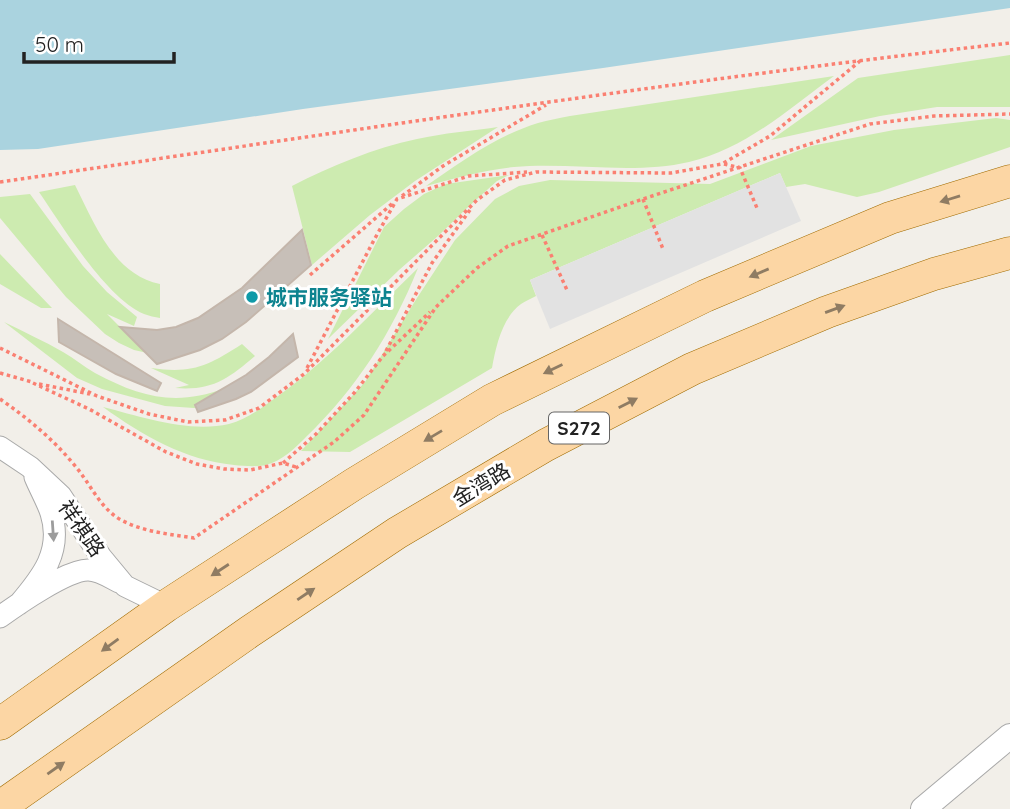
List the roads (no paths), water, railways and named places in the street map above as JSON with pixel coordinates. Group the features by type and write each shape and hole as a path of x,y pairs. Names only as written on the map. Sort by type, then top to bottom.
{"main road":[{"path":"0,724 166,606 365,477 492,400 705,296 890,218 1010,181"},
{"name":"金湾路","path":"0,807 238,639 397,533 546,445 692,369 827,312 934,274 1010,253"}],"street":[{"name":"祥祺路","path":"0,447 30,467 61,496 101,557 125,586 166,606"},
{"path":"19,604 38,582 50,562 54,538 51,515 30,467"},
{"path":"0,617 73,572 96,571 125,586"},
{"path":"923,809 1010,736"}],"water":[{"path":"0,0 1010,0 1010,8 38,149 0,150"}],"place":[{"name":"城市服务驿站","path":"252,297"}]}
